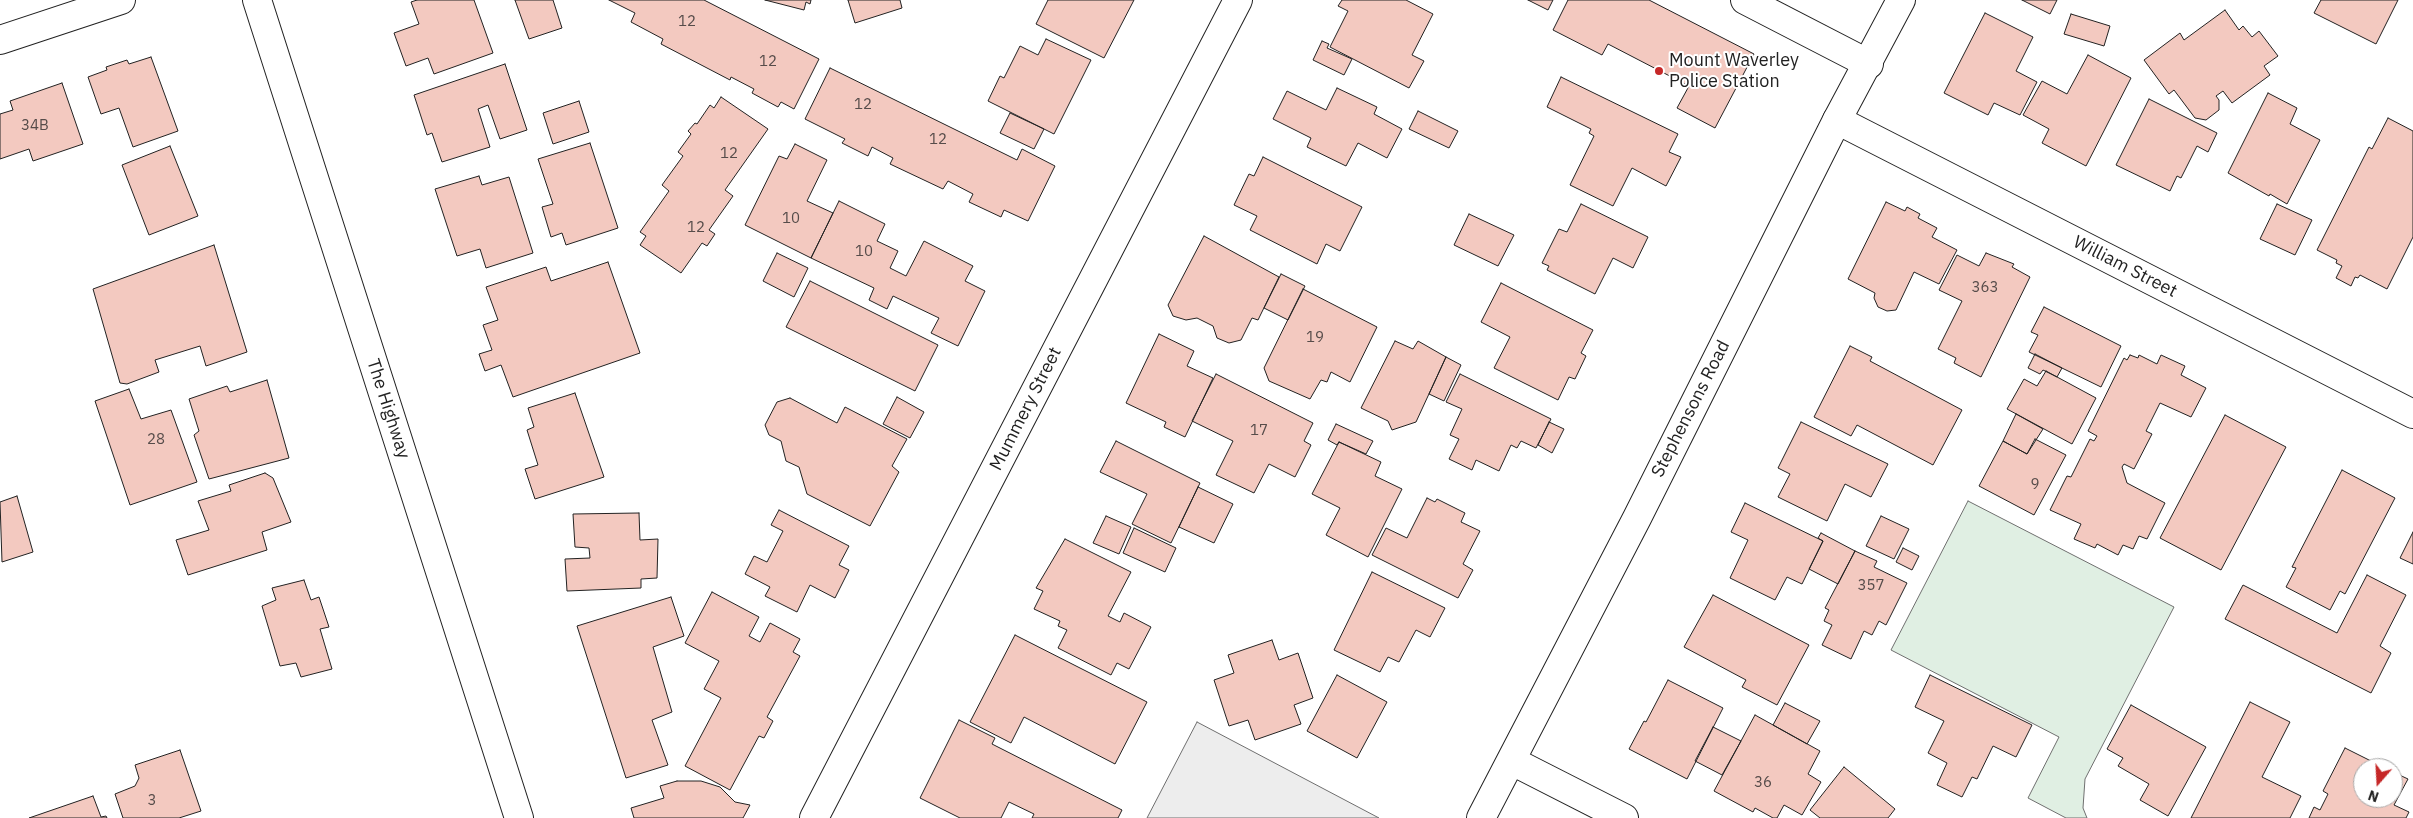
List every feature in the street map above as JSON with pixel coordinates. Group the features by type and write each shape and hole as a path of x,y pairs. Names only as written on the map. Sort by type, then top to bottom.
{"street":[{"path":"0,40 121,0"},
{"name":"The Highway","path":"257,0 519,818"},
{"name":"Mummery Street","path":"814,818 1238,0"},
{"path":"1745,0 1869,64"},
{"name":"Stephensons Road","path":"1481,818 1646,500 1837,120 1869,64 1901,0"},
{"name":"William Street","path":"1837,120 2413,414"},
{"path":"1512,761 1624,818"}],"green space":[{"path":"1968,501 2174,607 2085,779 2083,808 2087,818 2066,818 2028,798 2059,737 1891,650"}],"shaded area":[{"path":"1197,722 1379,818 1147,818"}],"building":[{"path":"417,0 474,0 493,53 434,74 428,58 406,66 394,33 419,24 411,2"},
{"path":"515,0 553,0 562,28 529,39"},
{"path":"609,0 704,0 819,59 794,109 781,102 778,107 752,93 754,89 731,77 730,80 661,44 663,39 631,22 635,13"},
{"path":"765,0 811,0 810,4 806,2 804,10"},
{"path":"848,0 900,0 902,8 855,23"},
{"path":"1048,0 1134,0 1104,58 1036,24"},
{"path":"1342,0 1406,0 1433,14 1412,55 1424,61 1409,88 1330,47 1348,11 1338,6"},
{"path":"1528,0 1553,0 1548,10"},
{"path":"1568,0 1649,0 1754,54 1715,128 1677,108 1689,86 1608,44 1602,55 1553,30"},
{"path":"2022,0 2057,0 2050,14"},
{"path":"2321,0 2398,0 2376,44 2314,13"},
{"path":"2225,10 2239,30 2243,26 2252,37 2259,31 2278,56 2264,66 2270,75 2232,103 2223,91 2216,96 2219,100 2219,110 2206,120 2195,118 2174,90 2169,94 2144,60 2180,33 2184,40"},
{"path":"1985,13 2033,37 2016,71 2037,82 2020,115 1994,103 1988,115 1944,93"},
{"path":"2071,14 2110,26 2104,46 2064,34"},
{"path":"1046,39 1091,60 1054,134 988,101 1000,76 1004,78 1020,46 1038,55"},
{"path":"1322,41 1329,44 1327,48 1352,59 1344,75 1313,60"},
{"path":"2088,55 2131,78 2086,166 2042,143 2049,129 2023,115 2042,81 2067,94"},
{"path":"151,57 178,131 133,147 119,108 101,114 88,77 107,70 106,67 127,60 129,64"},
{"path":"505,64 527,130 500,139 488,105 478,109 490,147 442,162 432,133 427,135 414,95"},
{"path":"830,68 1017,160 1022,149 1055,166 1028,221 1004,210 1001,217 969,202 973,194 948,181 943,189 890,164 893,158 872,147 868,156 842,143 845,139 805,119"},
{"path":"1561,77 1678,134 1669,152 1681,157 1666,186 1632,168 1613,206 1570,185 1594,136 1589,133 1591,129 1547,107"},
{"path":"62,83 83,144 33,161 29,149 0,159 0,114 13,110 10,101"},
{"path":"1337,88 1377,107 1374,114 1402,129 1387,158 1358,143 1346,166 1307,147 1311,138 1273,119 1287,91 1326,110"},
{"path":"2268,93 2297,108 2290,124 2320,140 2287,204 2228,173"},
{"path":"721,97 768,129 725,190 733,196 709,230 715,234 707,246 702,243 681,273 640,245 646,236 640,232 669,191 662,185 683,156 678,152 691,134 688,131 695,123 697,124 710,105 714,108"},
{"path":"2149,99 2217,133 2208,152 2197,146 2181,178 2177,176 2170,191 2116,165"},
{"path":"579,101 589,132 553,144 543,113"},
{"path":"1418,111 1458,131 1449,148 1409,129"},
{"path":"1010,113 1044,129 1034,149 1000,133"},
{"path":"2388,118 2413,131 2413,237 2387,289 2360,275 2358,278 2355,277 2351,286 2336,278 2342,266 2336,263 2337,260 2317,250 2369,147 2372,149"},
{"path":"590,143 618,228 566,245 562,233 551,237 542,207 553,204 538,159"},
{"path":"795,144 827,160 807,201 833,213 811,258 745,225 779,156 787,159"},
{"path":"170,146 198,216 149,235 122,165"},
{"path":"1263,157 1362,207 1340,251 1326,244 1317,264 1250,230 1257,216 1234,205 1249,174 1254,176"},
{"path":"479,176 482,185 509,177 533,253 486,268 480,249 457,256 435,189"},
{"path":"839,201 885,224 877,241 898,251 890,268 906,276 924,241 973,266 965,281 985,291 958,346 931,333 939,318 893,296 887,309 869,300 874,288 811,258"},
{"path":"1886,202 1905,211 1907,207 1920,214 1918,218 1937,228 1932,237 1957,250 1939,284 1914,272 1896,310 1887,311 1878,307 1874,298 1875,293 1848,279"},
{"path":"1581,204 1648,237 1633,268 1613,258 1595,294 1547,270 1549,266 1542,263 1559,229 1567,232"},
{"path":"2277,204 2312,220 2295,255 2260,239"},
{"path":"1469,214 1514,235 1498,266 1454,245"},
{"path":"1204,236 1279,277 1258,320 1252,318 1241,340 1229,343 1217,338 1213,326 1197,318 1186,320 1173,316 1168,305"},
{"path":"214,245 247,352 206,366 200,346 155,360 159,372 127,384 120,383 93,289"},
{"path":"777,253 808,268 794,297 763,281"},
{"path":"1986,253 2014,264 2012,267 2030,277 1981,377 1954,363 1956,358 1938,349 1962,301 1939,290 1957,255 1979,266"},
{"path":"608,262 640,353 513,397 501,365 485,371 479,354 492,350 483,325 498,320 486,287 546,267 551,281"},
{"path":"1281,274 1305,286 1288,320 1264,308"},
{"path":"810,281 938,345 915,391 786,327"},
{"path":"1501,283 1593,330 1581,353 1586,356 1575,379 1569,377 1558,400 1494,368 1510,337 1481,322"},
{"path":"1303,289 1377,327 1350,382 1331,372 1327,382 1321,380 1310,399 1269,381 1264,368"},
{"path":"2044,307 2121,346 2101,387 2029,352 2038,335 2031,332"},
{"path":"1159,334 1194,351 1187,366 1213,378 1185,437 1164,427 1166,422 1126,403"},
{"path":"1395,341 1413,349 1418,341 1446,357 1416,422 1392,430 1388,421 1361,408"},
{"path":"1850,346 1872,357 1870,361 1962,410 1933,465 1857,425 1851,436 1814,417"},
{"path":"2035,354 2062,368 2057,377 2043,370 2040,374 2028,368"},
{"path":"2130,355 2138,358 2139,355 2157,364 2161,355 2185,366 2181,375 2206,388 2191,417 2160,403 2146,431 2152,434 2134,469 2124,464 2122,467 2127,483 2165,503 2147,539 2139,536 2133,549 2123,545 2118,555 2097,544 2095,548 2074,539 2081,524 2050,510 2067,476 2071,477 2090,439 2094,441 2097,436 2088,431 2124,358 2127,360"},
{"path":"1446,357 1461,365 1444,401 1429,394"},
{"path":"2046,371 2096,398 2072,444 2007,409 2024,379 2037,386"},
{"path":"1216,374 1313,423 1304,441 1311,445 1295,477 1269,464 1254,493 1216,475 1233,441 1192,421"},
{"path":"1460,374 1551,419 1536,448 1521,441 1517,448 1511,445 1499,471 1476,460 1472,470 1449,459 1459,439 1450,435 1462,409 1446,402"},
{"path":"267,380 289,458 209,479 194,435 199,431 189,399 227,386 230,392"},
{"path":"129,389 141,419 171,410 197,482 130,505 95,401"},
{"path":"575,393 604,477 535,499 525,469 538,465 527,430 534,427 528,408"},
{"path":"897,397 924,412 910,438 883,424"},
{"path":"790,398 837,423 845,407 907,439 892,466 899,472 870,526 807,494 799,467 786,461 781,441 769,435 765,425 777,402"},
{"path":"2016,414 2043,429 2027,454 2003,441"},
{"path":"2225,415 2286,447 2221,570 2160,538"},
{"path":"1549,422 1564,429 1552,453 1538,445"},
{"path":"1801,422 1888,464 1871,497 1845,484 1827,521 1778,497 1790,474 1778,468"},
{"path":"1336,424 1373,441 1366,454 1339,442 1337,445 1328,440"},
{"path":"2035,439 2066,455 2034,515 1979,486 2003,441 2027,454"},
{"path":"1116,441 1200,483 1171,543 1132,524 1147,494 1100,472"},
{"path":"1339,442 1381,462 1375,476 1402,489 1368,557 1326,535 1340,508 1312,494"},
{"path":"2342,470 2395,498 2345,594 2340,591 2330,610 2286,587 2296,568 2292,567"},
{"path":"265,473 273,478 291,522 262,532 267,550 188,575 176,540 209,530 198,501 231,491 229,485"},
{"path":"1198,487 1233,504 1214,543 1179,527"},
{"path":"17,496 33,552 2,562 0,502"},
{"path":"1427,498 1435,502 1437,499 1465,513 1461,522 1480,531 1463,564 1473,570 1458,598 1372,555 1386,528 1407,538"},
{"path":"1745,503 1823,541 1802,584 1787,577 1775,600 1730,578 1748,540 1731,532"},
{"path":"779,510 849,546 839,565 849,570 835,598 810,585 797,612 765,596 770,587 745,574 754,556 767,562 783,531 771,525"},
{"path":"639,513 640,540 658,539 657,578 641,579 641,588 567,591 565,559 590,558 589,548 575,547 573,514"},
{"path":"1106,516 1131,527 1119,554 1093,543"},
{"path":"1881,516 1909,529 1894,559 1866,546"},
{"path":"1134,528 1176,548 1165,572 1123,553"},
{"path":"2413,532 2413,564 2400,558"},
{"path":"1821,533 1855,551 1838,584 1809,569 1823,541 1818,538"},
{"path":"1065,539 1131,572 1108,616 1120,622 1124,613 1151,627 1129,669 1117,663 1111,675 1058,648 1067,630 1058,626 1060,621 1034,609 1043,591 1036,588"},
{"path":"1903,548 1919,556 1912,570 1896,562"},
{"path":"1855,551 1877,561 1874,567 1907,583 1886,625 1879,621 1872,635 1864,631 1851,659 1822,645 1832,625 1824,621 1829,610 1825,608"},
{"path":"1372,572 1445,608 1430,637 1416,630 1399,662 1388,657 1380,672 1334,650"},
{"path":"2367,575 2406,595 2380,646 2391,653 2371,693 2225,619 2243,585 2337,633"},
{"path":"304,580 311,600 319,597 329,627 320,629 332,669 301,677 296,663 280,666 262,606 276,600 272,588"},
{"path":"712,592 759,617 749,636 760,642 770,623 800,639 793,652 800,656 767,717 773,721 764,738 759,736 730,790 685,766 721,698 704,689 719,661 685,643"},
{"path":"1713,595 1809,645 1777,705 1742,687 1746,680 1684,647"},
{"path":"671,597 684,636 653,647 672,712 652,720 668,765 626,778 577,626"},
{"path":"1015,635 1147,702 1115,764 1024,717 1011,743 970,722"},
{"path":"1272,640 1279,660 1298,653 1313,698 1294,705 1301,724 1255,740 1248,720 1229,726 1214,680 1234,673 1228,655"},
{"path":"1337,675 1387,702 1357,758 1307,731"},
{"path":"1930,675 2032,725 2016,757 1993,746 1977,779 1972,777 1962,797 1937,785 1947,763 1928,753 1944,721 1915,707"},
{"path":"1668,680 1723,708 1687,779 1629,749 1644,721 1646,722"},
{"path":"2250,702 2290,722 2262,777 2301,796 2290,818 2191,818"},
{"path":"1785,703 1820,721 1807,744 1773,725"},
{"path":"2131,705 2206,747 2168,816 2140,800 2149,784 2118,766 2123,758 2107,749"},
{"path":"1755,715 1820,751 1808,774 1821,782 1802,815 1784,805 1777,818 1773,818 1755,808 1753,812 1714,791"},
{"path":"959,720 995,738 992,744 1122,810 1118,818 1032,818 1034,814 1009,802 1001,818 960,818 920,798"},
{"path":"1713,727 1741,741 1722,775 1695,761"},
{"path":"2345,748 2365,758 2353,758 2353,808 2400,808 2409,812 2406,818 2309,818 2314,807 2320,810 2328,794 2323,791"},
{"path":"180,750 201,811 179,818 123,818 115,794 135,786 139,778 135,765"},
{"path":"1844,767 1895,809 1888,818 1820,818 1810,810"},
{"path":"2403,777 2408,779 2403,788"},
{"path":"677,781 701,781 720,787 735,802 750,805 743,818 634,818 631,808 664,798 660,786"},
{"path":"93,796 101,817 106,816 107,818 29,818"}],"place":[{"name":"Mount Waverley Police Station","path":"1659,71"}]}
